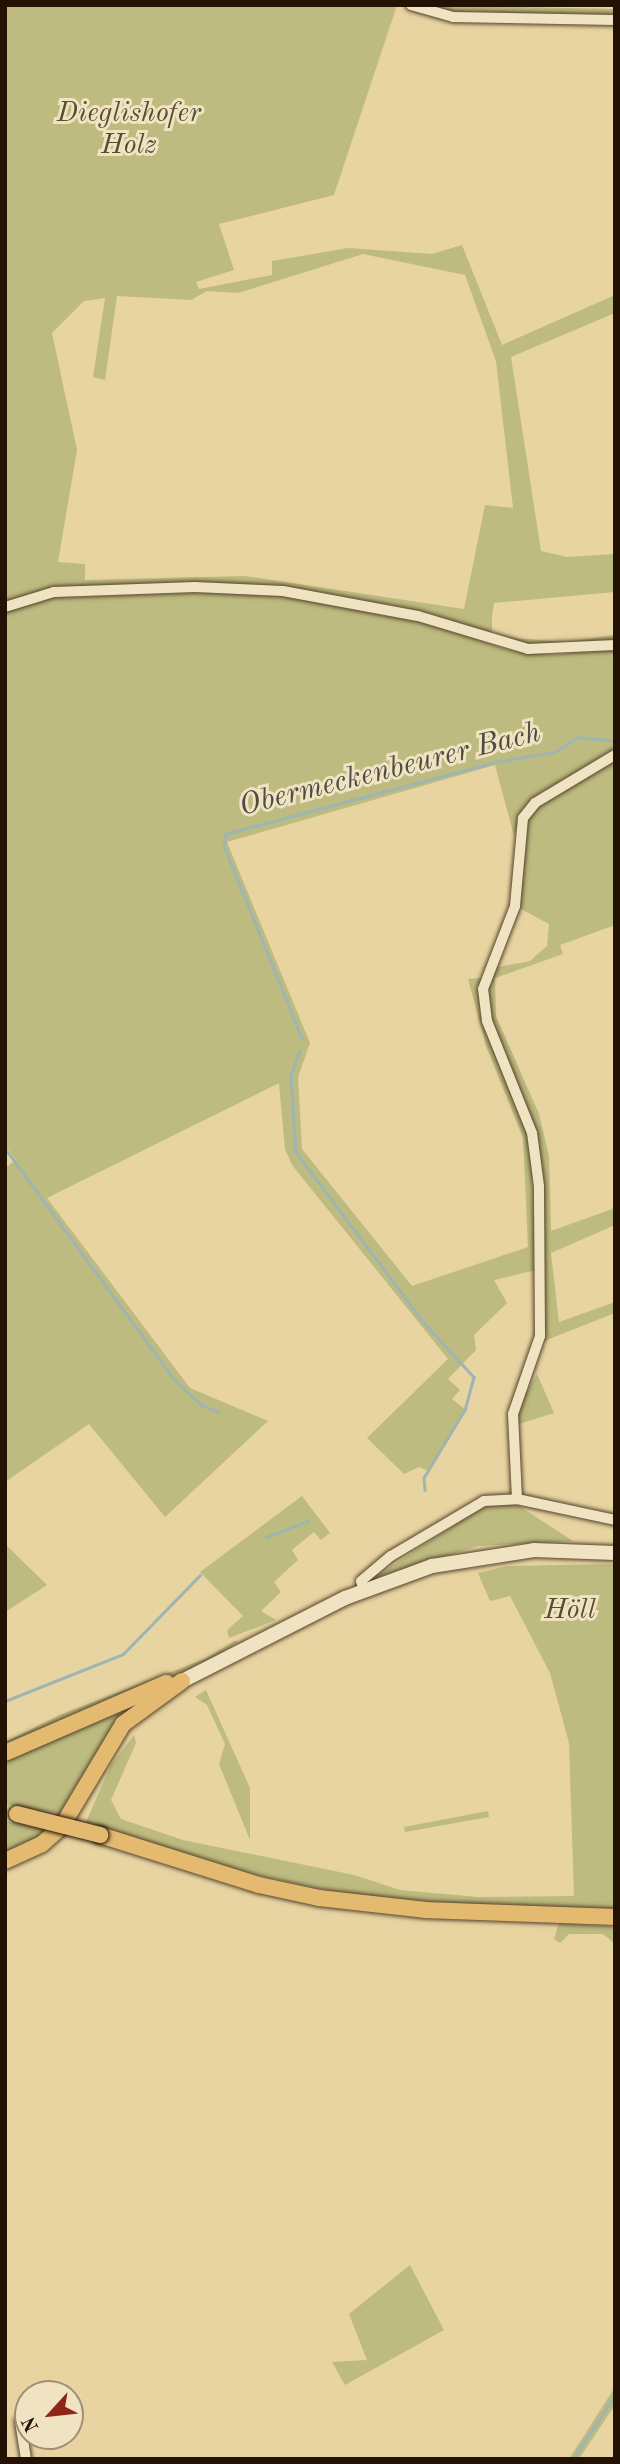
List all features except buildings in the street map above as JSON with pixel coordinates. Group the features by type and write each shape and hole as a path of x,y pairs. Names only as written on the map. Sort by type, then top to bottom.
{"main road":[{"path":"5,1861 42,1844 62,1826 124,1724 182,1681 364,1590 472,1557 587,1551 612,1553"},
{"path":"5,1753 130,1696 182,1681"},
{"path":"11,1812 100,1835 259,1885 339,1901 612,1917"}],"street":[{"path":"411,5 453,16 615,20"},
{"path":"5,607 54,592 195,587 283,591 418,616 528,649 615,645"},
{"path":"517,1499 512,1423 539,1349 535,1148 487,1021 484,989 515,906 523,818 535,803 615,755"},
{"path":"364,1590 363,1579 443,1520 484,1501 517,1499 615,1521"}],"green space":[{"name":"Dieglishofer Holz","path":"5,5 397,5 334,195 219,224 234,270 196,282 199,289 272,275 272,261 348,248 432,254 462,245 502,345 615,295 615,313 511,357 541,551 567,557 615,554 615,592 494,603 492,633 515,638 566,642 615,635 615,642 525,646 328,595 67,586 5,603","holes":["363,254 465,275 496,361 513,508 485,505 464,609 245,576 85,580 85,564 58,562 77,450 52,333 84,301 105,298 93,377 105,380 117,296 191,300 207,291 238,293"]},
{"path":"417,5 615,9 615,17 449,14"},
{"path":"214,592 332,600 431,624 507,650 554,655 615,648 615,751 526,804 514,836 495,765 227,842 310,1043 298,1077 302,1149 412,1286 528,1247 523,1138 486,1046 468,979 481,978 480,1013 530,1140 536,1270 494,1280 507,1303 474,1335 476,1350 448,1379 460,1390 452,1399 465,1409 428,1471 419,1467 404,1474 367,1438 448,1359 292,1165 285,1149 279,1083 47,1198 190,1388 268,1421 165,1517 89,1424 5,1482 5,1168 16,1160 5,1145 5,611 45,598"},
{"path":"615,759 615,925 560,945 563,954 495,978 496,1016 539,1114 549,1156 551,1231 615,1208 615,1225 551,1253 559,1322 615,1302 615,1313 544,1341 540,1153 491,1022 487,993 493,968 530,961 547,946 549,924 519,908 525,821 537,805"},
{"path":"537,1374 554,1413 516,1425 522,1401"},
{"path":"302,1496 330,1533 321,1540 314,1532 292,1550 298,1560 274,1582 281,1592 261,1611 276,1620 229,1638 227,1630 243,1616 200,1572"},
{"path":"516,1504 573,1541 478,1546 372,1579 482,1507"},
{"path":"5,1544 47,1585 5,1612"},
{"name":"Höll","path":"615,1564 615,1909 430,1904 349,1895 229,1869 86,1822 111,1765 134,1735 136,1743 111,1800 121,1819 183,1840 354,1875 400,1890 479,1897 574,1896 569,1743 550,1673 510,1596 490,1601 478,1573 507,1566"},
{"path":"234,1641 239,1641 206,1663 5,1748 5,1742 62,1714 207,1658"},
{"path":"206,1690 250,1788 250,1840 219,1764 225,1744 207,1705 195,1697"},
{"path":"139,1702 127,1712 65,1814 5,1804 5,1758"},
{"path":"488,1811 489,1817 405,1832 404,1827"},
{"path":"5,1821 50,1831 5,1857"},
{"path":"559,1923 615,1927 615,1944 603,1934 569,1934 560,1943 554,1939"},
{"path":"410,2265 444,2330 345,2385 332,2362 367,2360 349,2314"},
{"path":"615,2387 615,2405 579,2459 569,2459"}],"waterway":[{"name":"Obermeckenbeurer Bach","path":"302,1039 224,847 225,834 500,761 555,752 578,737 615,741"},
{"name":"Obermeckenbeurer Bach","path":"300,1051 291,1076 296,1152 426,1325 474,1377 465,1410 424,1478 425,1490"},
{"path":"5,1148 175,1380 202,1405 219,1412"},
{"path":"266,1537 308,1521"},
{"path":"5,1701 123,1654 200,1575"},
{"name":"Obermeckenbeurer Bach","path":"615,1685 615,1696"},
{"name":"Obermeckenbeurer Bach","path":"573,2459 615,2395"}]}
